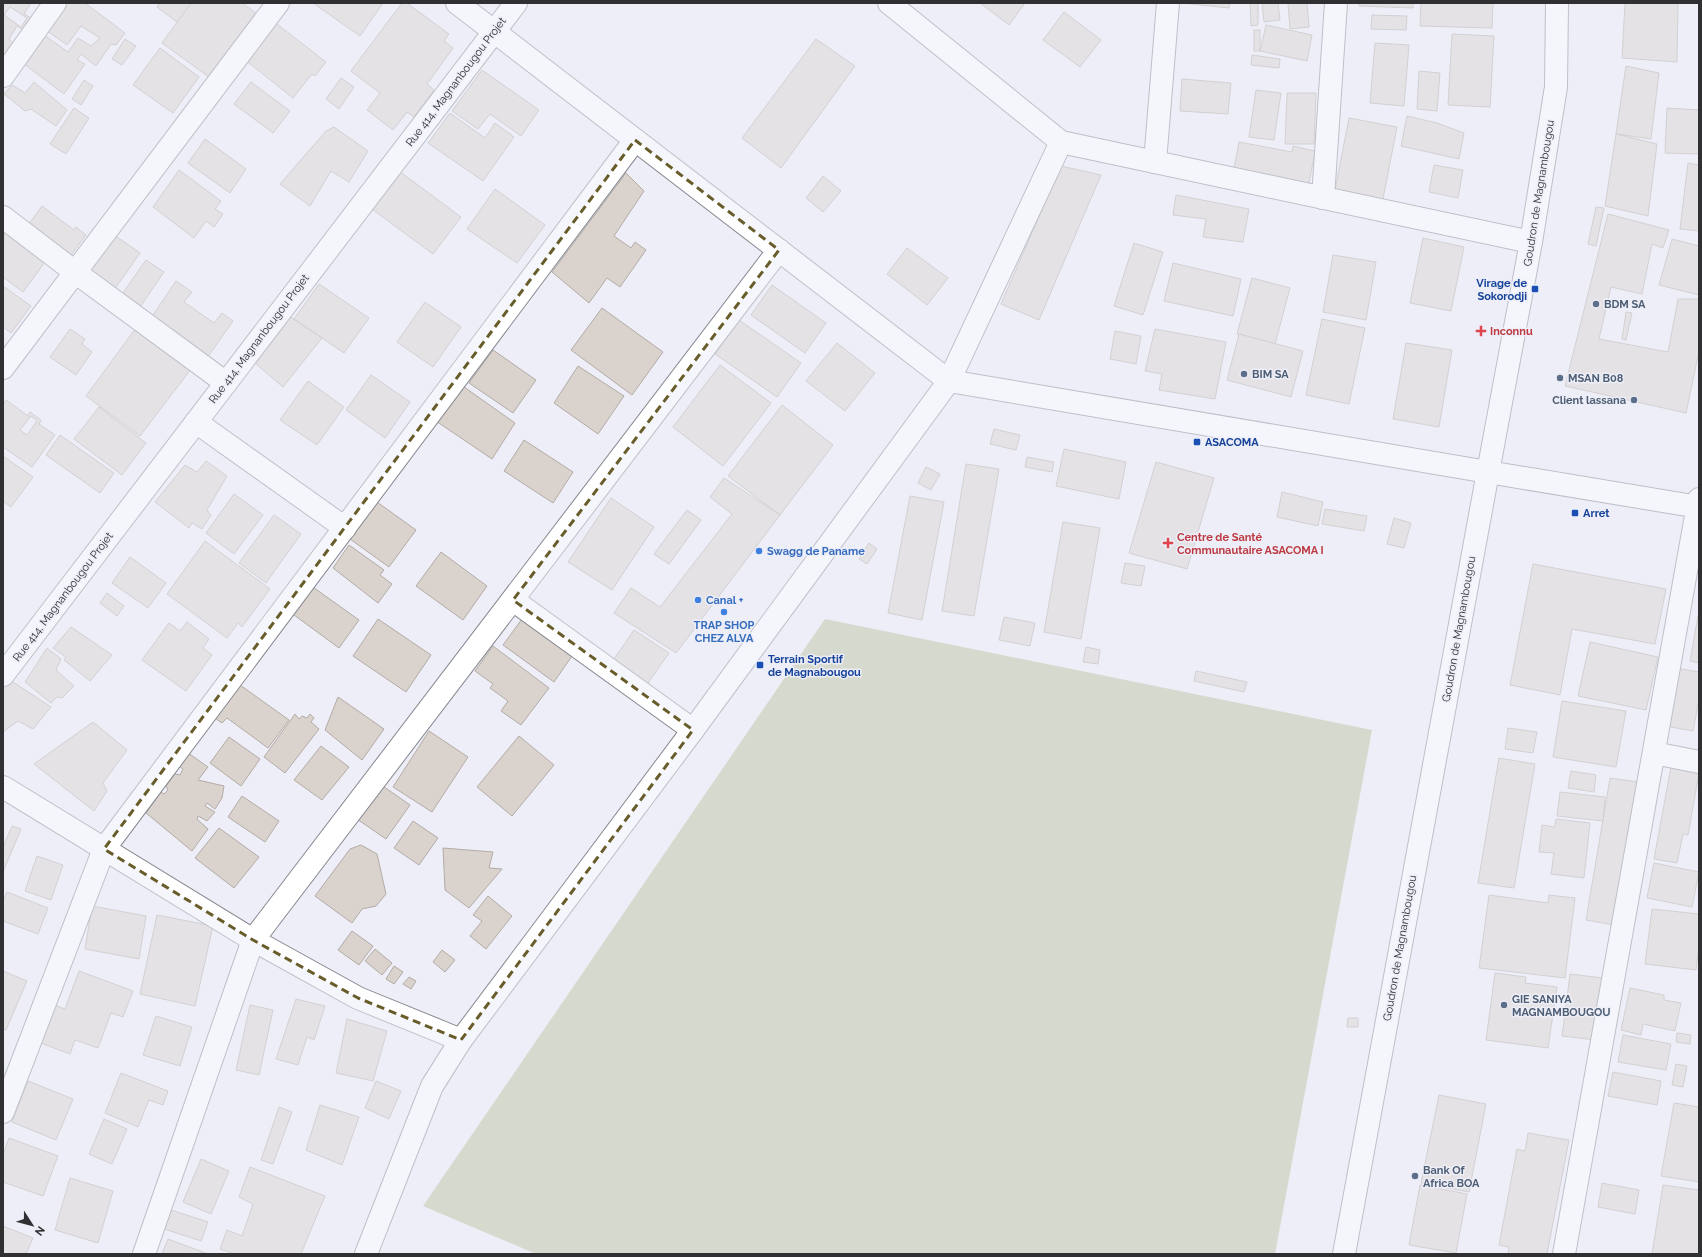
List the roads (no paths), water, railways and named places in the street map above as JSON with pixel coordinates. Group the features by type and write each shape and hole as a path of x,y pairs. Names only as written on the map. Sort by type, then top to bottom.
{"street":[{"path":"3,76 55,3"},
{"path":"3,368 278,3"},
{"path":"457,3 949,381 1488,472 1699,504 1564,1254"},
{"name":"Rue 414, Magnanbougou Projet","path":"3,675 516,3"},
{"path":"889,3 1061,142 1531,242"},
{"path":"1155,162 1168,3"},
{"path":"1323,198 1336,3"},
{"name":"Goudron de Magnambougou","path":"1344,1254 1531,242 1556,87 1557,3"},
{"path":"3,1112 104,849 636,140"},
{"path":"366,1254 432,1086 461,1040 693,730 949,381 1061,142"},
{"path":"3,217 226,383"},
{"path":"144,1254 253,940 779,250"},
{"path":"196,422 345,528"},
{"path":"513,600 693,730"},
{"path":"1654,753 1699,762"},
{"path":"3,787 253,940 358,998 461,1040"}],"place":[{"name":"Virage de Sokorodji","path":"1535,289"},
{"name":"BDM SA","path":"1596,304"},
{"name":"Inconnu","path":"1481,331"},
{"name":"BIM SA","path":"1244,374"},
{"name":"MSAN B08","path":"1560,378"},
{"name":"Client lassana","path":"1634,400"},
{"name":"ASACOMA","path":"1197,442"},
{"name":"Arret","path":"1575,513"},
{"name":"Centre de Santé Communautaire ASACOMA I","path":"1168,543"},
{"name":"Swagg de Paname","path":"759,551"},
{"name":"Canal +","path":"698,600"},
{"name":"TRAP SHOP CHEZ ALVA","path":"724,612"},
{"name":"Terrain Sportif de Magnabougou","path":"760,665"},
{"name":"GIE SANIYA MAGNAMBOUGOU","path":"1504,1005"},
{"name":"Bank Of Africa BOA","path":"1415,1176"}]}
